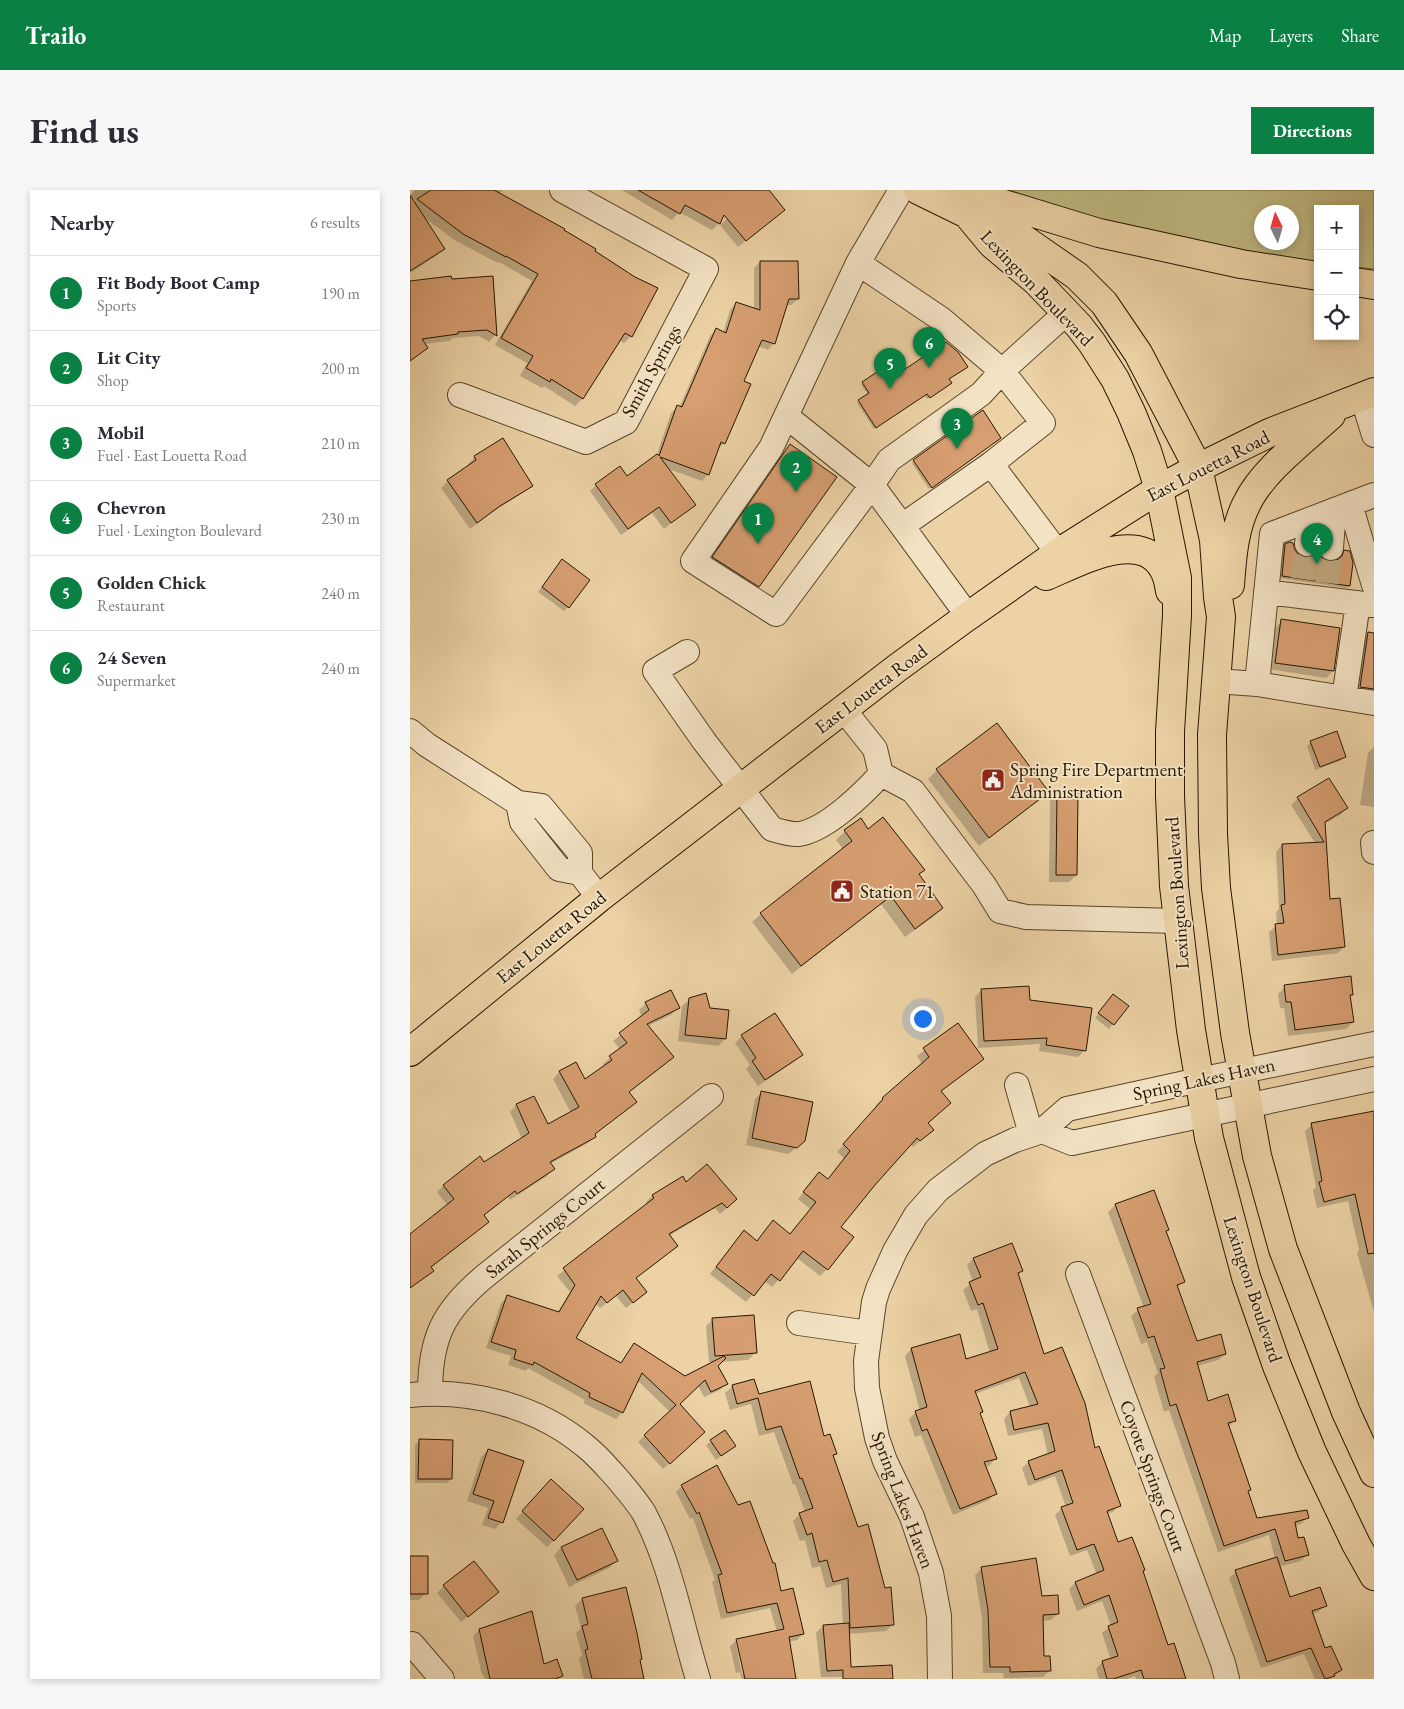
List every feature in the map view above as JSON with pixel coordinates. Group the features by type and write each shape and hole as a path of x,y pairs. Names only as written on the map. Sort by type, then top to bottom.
{"main road":[{"name":"Lexington Boulevard","path":"918,190 967,214 1004,226 1077,276 1104,303 1138,353 1198,468 1214,540 1221,617 1212,735 1213,834 1216,888 1235,1033 1257,1156 1283,1249 1346,1412 1374,1473"},
{"path":"941,190 981,197 1099,233 1241,264 1314,275"},
{"name":"Lexington Boulevard","path":"967,214 992,244 1036,281 1092,343 1115,379 1131,412 1159,489 1177,578 1177,615 1170,732 1170,796 1178,921 1199,1080 1209,1138 1246,1277 1277,1366 1312,1452 1356,1544 1374,1576"},
{"path":"1359,283 1374,285"},
{"path":"1221,617 1229,596 1236,537 1247,502 1275,465 1360,397"},
{"name":"East Louetta Road","path":"410,1052 599,898 843,709 968,616 1058,553 1159,489 1198,468 1270,433 1360,397"},
{"path":"996,597 1108,552 1134,549 1151,557 1160,564 1165,572 1177,615"}],"street":[{"name":"Smith Springs","path":"460,394 586,442 626,422 706,269 562,190"},
{"path":"901,190 858,262 771,448 694,561 776,614 889,460 981,394 1002,371 1066,313"},
{"path":"858,262 941,319 1002,371 1043,423 991,464 902,526"},
{"path":"1360,397 1374,434"},
{"path":"786,416 872,485 968,616"},
{"path":"991,464 1058,553"},
{"path":"1257,684 1272,534 1374,495"},
{"path":"1330,548 1342,507"},
{"path":"1342,507 1374,585"},
{"path":"1307,544 1310,520"},
{"path":"1266,592 1301,588 1326,591 1366,604 1344,698"},
{"path":"687,652 656,671 704,741 772,829 798,834 821,825 863,794 881,774"},
{"path":"1216,681 1257,684 1374,702"},
{"path":"843,709 876,750 881,774 913,792 984,885 1000,911 1026,917 1178,921"},
{"path":"410,731 427,745 518,803 541,806 580,853 580,873 599,898"},
{"name":"Spring Lakes Haven","path":"940,1679 939,1616 931,1573 912,1517 885,1461 877,1438 867,1388 866,1361 869,1333 878,1289 910,1224 922,1207 938,1190 985,1154 1000,1146 1037,1133 1067,1109 1374,1044"},
{"path":"1329,1053 1338,1087"},
{"name":"Spring Lakes Haven","path":"1037,1133 1072,1142 1374,1079"},
{"path":"1017,1085 1037,1133"},
{"name":"Sarah Springs Court","path":"420,1394 430,1369 434,1345 448,1316 461,1298 485,1276 711,1096"},
{"path":"1109,1100 1118,1133"},
{"name":"Coyote Springs Court","path":"1078,1274 1227,1679"},
{"path":"799,1323 869,1333"},
{"path":"420,1394 480,1398 524,1410 556,1425 573,1436 600,1459 632,1495 650,1527 666,1568 698,1679"},
{"path":"412,1644 442,1679"}],"shaded area":[{"path":"990,190 1374,190 1374,269 1359,267 1359,205 1314,205 1314,262 1171,244"}],"building":[{"path":"431,190 494,190 565,229 635,277 658,288 632,337 625,333 583,399 551,379 550,382 526,368 533,356 501,338 538,274 463,234 417,199"},
{"path":"638,190 769,190 785,210 746,241 724,215 720,224 685,205 680,214"},
{"path":"410,195 445,249 410,271"},
{"path":"760,261 798,261 799,299 789,299 775,344 762,340 744,381 751,384 725,444 721,442 709,475 660,457 696,505 671,523 659,507 628,529 595,484 620,466 627,476 657,454 659,456 677,405 682,407 716,328 726,333 736,302 760,310"},
{"path":"451,276 452,279 493,276 497,336 487,330 458,332 458,334 422,339 428,348 410,361 410,281"},
{"path":"946,342 958,352 968,367 949,379 952,383 930,398 927,394 876,428 858,400 869,393 862,382 889,364 896,375"},
{"path":"983,410 1001,438 932,488 913,460"},
{"path":"503,438 533,486 500,506 477,523 447,480 476,460 474,456"},
{"path":"790,444 837,477 759,587 712,557"},
{"path":"1293,543 1299,555 1305,558 1312,557 1318,552 1323,559 1329,562 1337,560 1342,556 1344,550 1350,551 1353,563 1350,586 1282,576 1285,544"},
{"path":"562,559 590,580 569,608 542,587"},
{"path":"1281,619 1340,628 1334,671 1275,663"},
{"path":"1368,632 1374,633 1374,689 1360,687"},
{"name":"Spring Fire Department Administration","path":"997,723 1049,792 989,838 936,769"},
{"path":"1337,731 1346,757 1320,767 1310,741"},
{"path":"1329,778 1348,808 1325,822 1330,899 1340,898 1345,947 1278,955 1275,924 1284,923 1281,905 1285,904 1282,844 1324,842 1297,797"},
{"path":"1057,793 1078,793 1077,875 1056,875"},
{"name":"Station 71","path":"883,817 925,870 919,874 943,908 915,929 891,896 801,966 760,913 852,841 844,830 861,818 868,829"},
{"path":"1351,976 1353,995 1350,995 1354,1022 1295,1030 1291,1002 1286,1002 1284,985"},
{"path":"1029,986 1030,1000 1092,1008 1086,1051 1046,1045 1047,1038 984,1041 981,989"},
{"path":"671,990 680,1008 647,1024 674,1057 629,1092 637,1102 595,1134 596,1137 550,1162 555,1169 517,1194 515,1191 484,1215 489,1222 431,1267 434,1271 410,1288 410,1234 454,1199 443,1185 480,1156 484,1162 529,1133 516,1104 534,1096 548,1124 579,1107 559,1071 576,1062 585,1079 612,1060 609,1056 627,1043 619,1033 649,1010 645,1002"},
{"path":"706,993 710,1008 729,1010 726,1039 685,1035 689,998"},
{"path":"1113,994 1129,1006 1114,1025 1098,1013"},
{"path":"775,1013 803,1055 765,1080 752,1061 756,1058 741,1035"},
{"path":"958,1023 984,1059 941,1091 951,1103 928,1123 934,1130 920,1141 917,1138 841,1227 854,1237 828,1270 803,1251 780,1281 771,1274 754,1296 716,1267 744,1230 757,1241 773,1220 790,1234 816,1202 803,1192 819,1172 828,1179 850,1151 843,1144 882,1098 929,1057 923,1048"},
{"path":"761,1091 813,1102 805,1141 797,1148 752,1138"},
{"path":"1374,1111 1374,1253 1368,1254 1355,1194 1324,1202 1319,1182 1322,1181 1311,1123"},
{"path":"707,1164 737,1199 727,1208 722,1203 669,1234 678,1246 636,1278 647,1292 633,1303 623,1290 607,1303 601,1296 576,1338 621,1363 634,1343 685,1376 724,1356 726,1358 718,1366 728,1384 711,1392 705,1380 680,1404 705,1432 670,1464 644,1435 676,1405 642,1373 623,1413 589,1397 590,1393 534,1362 533,1365 514,1359 516,1350 491,1342 507,1295 559,1312 575,1285 563,1268 654,1198 652,1195 683,1176 686,1182"},
{"path":"1154,1190 1169,1230 1166,1231 1185,1282 1177,1285 1197,1341 1221,1334 1226,1354 1197,1362 1208,1401 1228,1394 1236,1421 1228,1423 1251,1490 1248,1491 1257,1518 1307,1510 1309,1518 1295,1522 1298,1538 1304,1537 1309,1555 1285,1561 1275,1529 1224,1546 1176,1404 1170,1406 1160,1369 1165,1368 1154,1336 1148,1338 1137,1308 1151,1304 1115,1204"},
{"path":"1012,1243 1023,1271 1018,1273 1044,1354 1062,1347 1085,1403 1095,1448 1099,1446 1121,1506 1107,1511 1118,1542 1132,1537 1145,1570 1143,1571 1168,1645 1174,1643 1186,1679 1144,1679 1141,1670 1113,1679 1107,1679 1102,1661 1118,1656 1108,1626 1118,1622 1109,1595 1084,1605 1075,1582 1104,1570 1094,1544 1077,1550 1061,1507 1073,1503 1062,1470 1035,1480 1028,1461 1055,1451 1048,1423 1014,1430 1010,1411 1038,1404 1025,1372 975,1391 983,1412 980,1413 997,1459 984,1462 997,1494 960,1509 927,1429 922,1431 915,1411 927,1407 911,1348 960,1334 966,1359 998,1349 983,1303 978,1305 969,1282 981,1277 973,1258"},
{"path":"754,1315 757,1353 715,1356 712,1318"},
{"path":"754,1379 759,1394 810,1381 824,1436 830,1434 837,1454 833,1455 858,1527 868,1524 885,1588 891,1587 894,1625 850,1628 848,1578 833,1582 827,1560 819,1562 812,1533 807,1535 799,1513 813,1508 802,1478 800,1479 781,1426 766,1430 758,1398 737,1404 732,1385"},
{"path":"725,1430 736,1446 721,1456 710,1440"},
{"path":"419,1439 453,1440 452,1479 418,1479"},
{"path":"488,1449 524,1461 503,1523 488,1518 494,1501 473,1494"},
{"path":"717,1465 738,1505 750,1501 773,1563 775,1563 781,1591 793,1588 804,1634 789,1637 796,1679 745,1679 736,1639 784,1629 777,1603 727,1613 718,1575 722,1574 699,1512 697,1514 681,1485"},
{"path":"551,1479 584,1509 554,1541 522,1511"},
{"path":"602,1528 618,1561 577,1580 561,1547"},
{"path":"410,1556 428,1556 428,1594 410,1594"},
{"path":"1277,1557 1290,1597 1320,1587 1327,1606 1312,1611 1325,1648 1331,1646 1342,1670 1334,1674 1335,1676 1325,1679 1311,1648 1267,1662 1235,1570"},
{"path":"1036,1558 1042,1596 1058,1595 1059,1614 1043,1615 1044,1656 1050,1656 1051,1671 1010,1672 1010,1667 990,1667 988,1610 981,1567"},
{"path":"474,1561 499,1592 468,1617 443,1585"},
{"path":"626,1587 637,1633 644,1679 592,1679 585,1650 588,1649 582,1626 588,1624 582,1598"},
{"path":"532,1611 544,1664 557,1659 563,1676 555,1679 490,1679 479,1629"},
{"path":"849,1623 851,1667 892,1665 893,1679 843,1679 843,1670 827,1671 823,1625"}],"tunnel":[{"path":"1302,579 1307,544"},
{"path":"1327,583 1331,548"}],"place":[{"name":"24 Seven","path":"929,368"},
{"name":"Golden Chick","path":"890,389"},
{"name":"Mobil","path":"957,449"},
{"name":"Lit City","path":"796,492"},
{"name":"Fit Body Boot Camp","path":"758,544"},
{"name":"Chevron","path":"1317,564"},
{"name":"Spring Fire Department Administration","path":"993,780"},
{"name":"Station 71","path":"842,891"}]}
